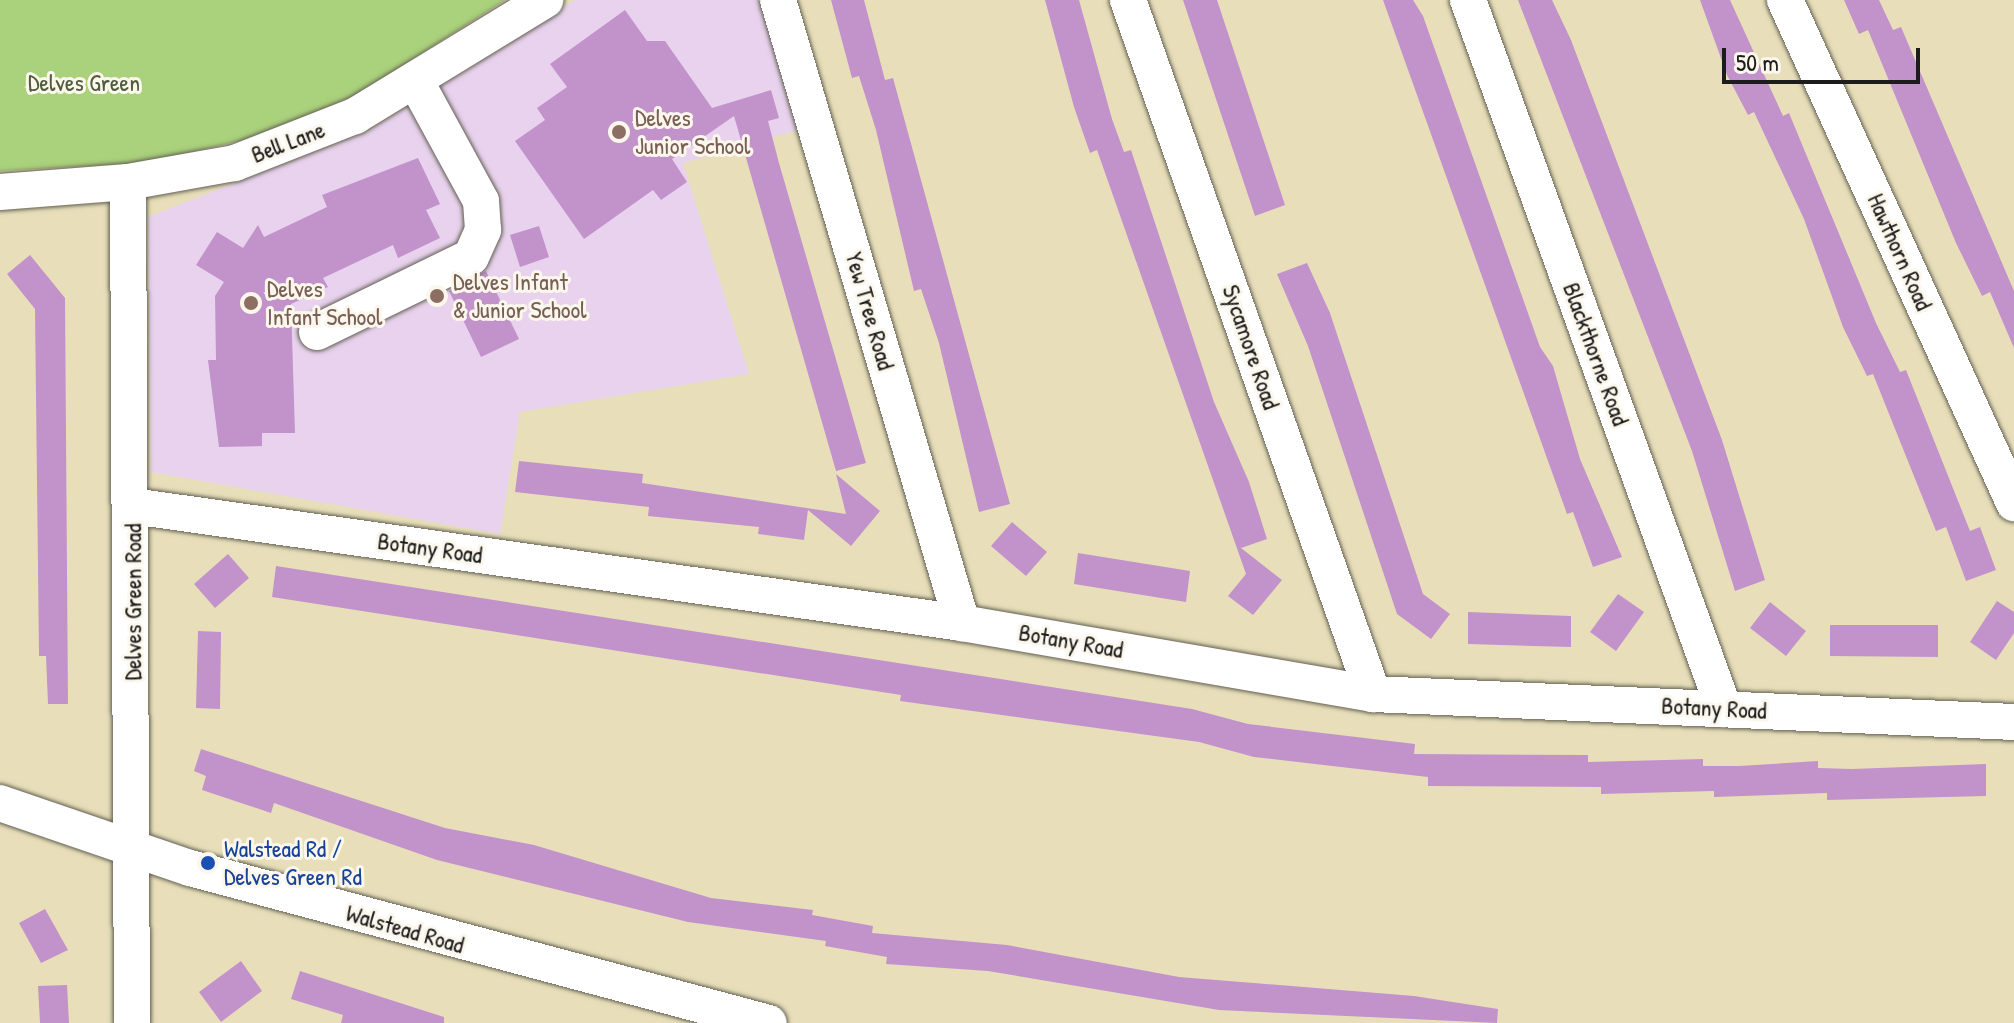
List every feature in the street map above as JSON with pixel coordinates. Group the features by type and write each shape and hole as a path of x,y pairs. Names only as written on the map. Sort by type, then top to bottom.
{"street":[{"name":"Bell Lane","path":"0,192 128,182 235,163 355,116 545,0"},
{"name":"Yew Tree Road","path":"778,0 962,623"},
{"name":"Sycamore Road","path":"1128,0 1373,694"},
{"name":"Blackthorne Road","path":"1468,0 1724,709"},
{"name":"Hawthorn Road","path":"1785,0 2014,503"},
{"path":"317,332 471,257 483,230 481,201 415,80"},
{"name":"Delves Green Road","path":"128,182 132,506 132,1023"},
{"name":"Botany Road","path":"132,506 962,623 1373,694 2014,722"},
{"name":"Walstead Road","path":"0,803 133,851 569,975 769,1023"}],"shaded area":[{"name":"Delves Infant & Junior School","path":"575,0 760,0 798,130 683,163 749,374 520,412 500,534 151,472 148,217 367,131"}],"green space":[{"name":"Delves Green","path":"0,0 505,0 356,95 253,138 142,163 0,171"}],"building":[{"path":"831,0 864,0 885,80 893,78 1010,504 979,512 939,343 921,289 914,291 876,130 859,76 852,78"},
{"path":"1045,0 1079,0 1112,119 1124,152 1131,150 1214,402 1249,482 1267,539 1241,548 1282,580 1253,615 1228,596 1246,574 1097,150 1090,153"},
{"path":"1183,0 1217,0 1285,205 1255,216"},
{"path":"1383,0 1413,0 1423,16 1540,347 1553,366 1580,459 1622,557 1593,567 1573,512 1567,514"},
{"path":"1518,0 1552,0 1571,40 1722,440 1765,580 1735,591 1692,451"},
{"path":"1700,0 1730,0 1783,116 1789,113 1876,323 1900,372 1906,370 1970,531 1980,527 1996,570 1966,581 1946,527 1936,531 1873,374 1867,376 1843,327 1804,219 1754,112 1748,115 1727,75"},
{"path":"1844,0 1879,0 1893,30 1901,27 2014,291 2014,348 1990,292 1982,296 1956,243 1868,30 1859,34"},
{"name":"Delves Junior School","path":"625,10 647,41 665,41 712,108 771,90 779,118 768,121 866,463 836,471 734,116 672,159 687,182 661,200 653,190 584,239 515,141 545,120 537,108 567,87 550,64"},
{"name":"Delves Infant School","path":"418,158 440,204 426,210 440,238 398,258 393,245 323,278 328,287 291,304 295,433 262,433 262,446 219,447 208,360 216,360 215,296 224,282 196,265 217,232 243,248 258,225 264,237 327,207 322,195"},
{"path":"539,226 549,257 520,267 510,235"},
{"path":"30,255 65,298 68,704 48,704 46,656 39,656 35,309 7,274"},
{"path":"1307,263 1330,313 1423,594 1450,614 1431,639 1397,614 1308,346 1277,274"},
{"path":"486,271 519,339 481,357 449,291"},
{"path":"519,461 643,474 642,483 846,514 836,474 880,511 851,546 808,510 804,540 758,534 759,527 648,516 649,507 515,492"},
{"path":"1012,522 1047,552 1026,576 991,546"},
{"path":"1078,553 1190,571 1186,602 1074,584"},
{"path":"228,554 249,578 215,608 194,584"},
{"path":"276,566 1192,709 1248,724 1415,744 1414,754 1588,755 1588,762 1703,759 1703,766 1818,761 1818,768 1852,769 1986,764 1986,796 1827,800 1827,793 1714,797 1714,791 1601,794 1601,787 1428,786 1428,777 1254,757 1199,742 900,701 901,695 272,597"},
{"path":"1618,594 1644,612 1616,651 1590,632"},
{"path":"1997,601 2014,612 2014,633 1996,660 1970,642"},
{"path":"1770,602 1806,631 1786,656 1750,628"},
{"path":"1468,612 1571,616 1571,647 1468,644"},
{"path":"1830,625 1938,625 1938,657 1830,656"},
{"path":"198,631 221,632 220,709 196,708"},
{"path":"201,749 445,828 534,845 711,898 813,910 812,915 873,926 872,933 1007,945 1179,977 1414,996 1498,1009 1497,1023 1219,1010 988,971 886,964 887,957 825,946 826,941 688,922 437,860 274,803 271,813 202,790 206,776 194,771"},
{"path":"45,909 68,950 41,963 19,923"},
{"path":"241,961 262,991 221,1022 199,992"},
{"path":"300,971 444,1017 444,1023 341,1023 343,1015 291,999"},
{"path":"67,985 69,1023 40,1023 38,986"}],"place":[{"name":"Delves Junior School","path":"619,132"},
{"name":"Delves Infant & Junior School","path":"437,296"},
{"name":"Delves Infant School","path":"251,303"},
{"name":"Walstead Rd / Delves Green Rd","path":"208,863"}]}
